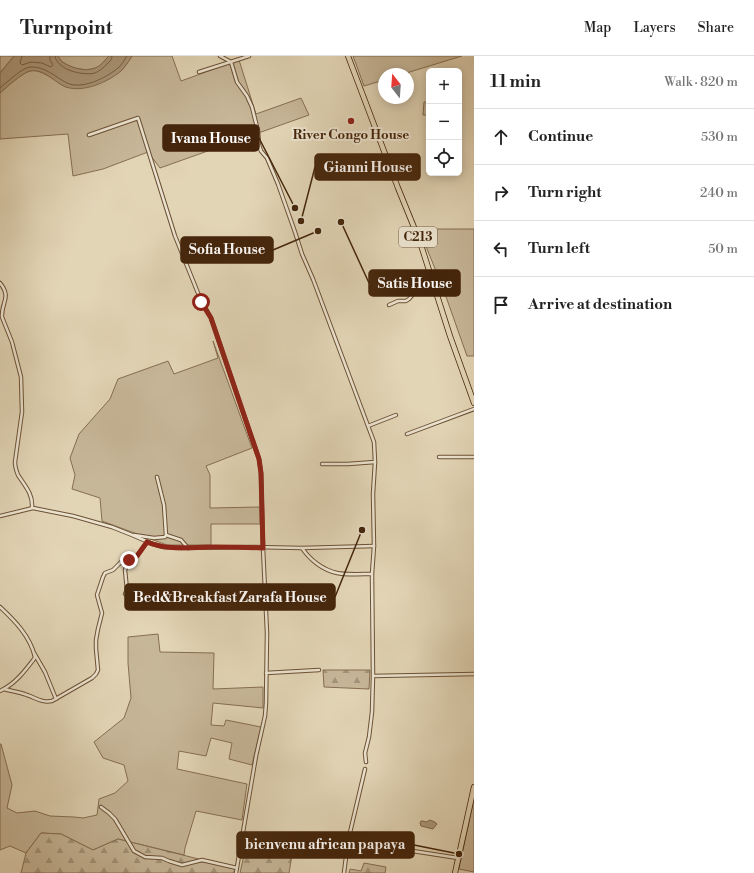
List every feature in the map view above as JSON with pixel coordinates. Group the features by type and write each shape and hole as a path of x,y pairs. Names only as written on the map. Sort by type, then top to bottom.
{"main road":[{"name":"C213","path":"348,56 420,242 450,336 474,403"},
{"path":"455,873 474,786"}],"street":[{"path":"220,56 231,62 237,82 247,96 252,107 261,151 267,158 278,184 302,254 313,279 374,442 374,546 371,574 373,676 372,712 369,737 365,753 366,762"},
{"path":"199,72 249,56"},
{"path":"89,135 138,118 175,236 200,298 211,318 259,459 261,473 267,633 266,703 265,716 255,763 236,873"},
{"path":"0,283 5,290 6,297 2,316 12,342 21,377 22,412 15,462 18,475 29,492 33,502 32,508"},
{"path":"389,305 398,301 406,301 415,292 434,287"},
{"path":"407,434 474,409"},
{"path":"368,426 396,415"},
{"path":"439,457 474,458"},
{"path":"322,464 375,462"},
{"path":"157,478 164,505 166,535"},
{"path":"0,516 32,508 72,516 112,527 163,547 302,548 374,546"},
{"path":"132,535 161,538 165,537 166,535"},
{"path":"166,535 181,540 188,548"},
{"path":"4,689 47,702 56,699 96,674 98,670 96,640 102,613 97,595 103,577 105,573 113,570 121,562 137,556 147,542"},
{"path":"302,548 306,555 314,562 331,571 338,573 371,574"},
{"path":"125,594 127,590 125,570 129,560"},
{"path":"0,607 26,634 35,656 16,680 8,687 0,691"},
{"path":"33,651 45,672 56,699"},
{"path":"266,673 319,670"},
{"path":"373,676 474,674"},
{"path":"344,873 348,841 365,769"},
{"path":"101,807 115,819 134,850 145,857 162,858 182,865 196,861 206,861 237,868"},
{"path":"348,841 459,858"}],"green space":[{"path":"0,56 14,56 0,73"},
{"path":"58,56 109,56 98,67 85,70 62,62"},
{"path":"132,56 172,56 181,81 239,60 256,114 301,98 309,115 160,168 148,152 103,169 73,176 68,134 0,139 0,93 23,74 30,71 39,72 66,87 122,70"},
{"path":"353,56 462,56 414,71 414,68 378,68 378,82 364,86"},
{"path":"424,102 426,102 426,115 423,115"},
{"path":"419,229 474,229 474,356 467,356 444,291"},
{"path":"213,341 252,448 206,466 210,475 210,508 260,507 260,524 211,524 211,545 167,545 102,521 100,498 72,489 75,475 70,458 79,434 110,399 118,379 168,361 174,374 218,358"},
{"path":"158,634 160,652 214,653 213,689 263,687 263,708 213,703 211,725 224,726 226,720 261,727 252,765 229,759 232,743 211,738 206,756 179,751 177,769 247,784 242,820 196,811 184,855 118,839 93,850 61,834 41,833 26,853 10,846 0,850 0,744 12,785 7,808 17,813 35,811 50,816 83,818 97,815 99,799 115,793 128,781 124,765 103,758 94,742 124,718 131,698 128,663 128,637"},
{"path":"323,670 370,670 369,689 324,687"},
{"path":"474,799 474,872 459,869"},
{"path":"41,833 61,834 93,850 118,839 235,868 234,873 21,873 26,853"},
{"path":"247,842 293,849 289,873 240,873"},
{"path":"364,863 386,867 385,873 349,873 350,869 361,871"}],"water":[{"path":"14,56 58,56 62,62 67,65 87,70 99,66 109,56 132,56 127,64 116,75 95,85 80,89 66,87 45,74 30,71 0,93 0,73"},
{"path":"430,820 437,824 433,829 421,826 421,821 426,822"}],"place":[{"name":"River Congo House","path":"351,121"},
{"name":"Ivana House","path":"295,208"},
{"name":"Gianni House","path":"301,221"},
{"name":"Satis House","path":"341,222"},
{"name":"Sofia House","path":"318,231"},
{"name":"Bed&Breakfast Zarafa House","path":"362,530"},
{"name":"bienvenu african papaya","path":"459,854"}],"route":[{"path":"129,560 137,556 147,542 171,548 263,548 261,473 259,459 211,318 201,302"}]}
